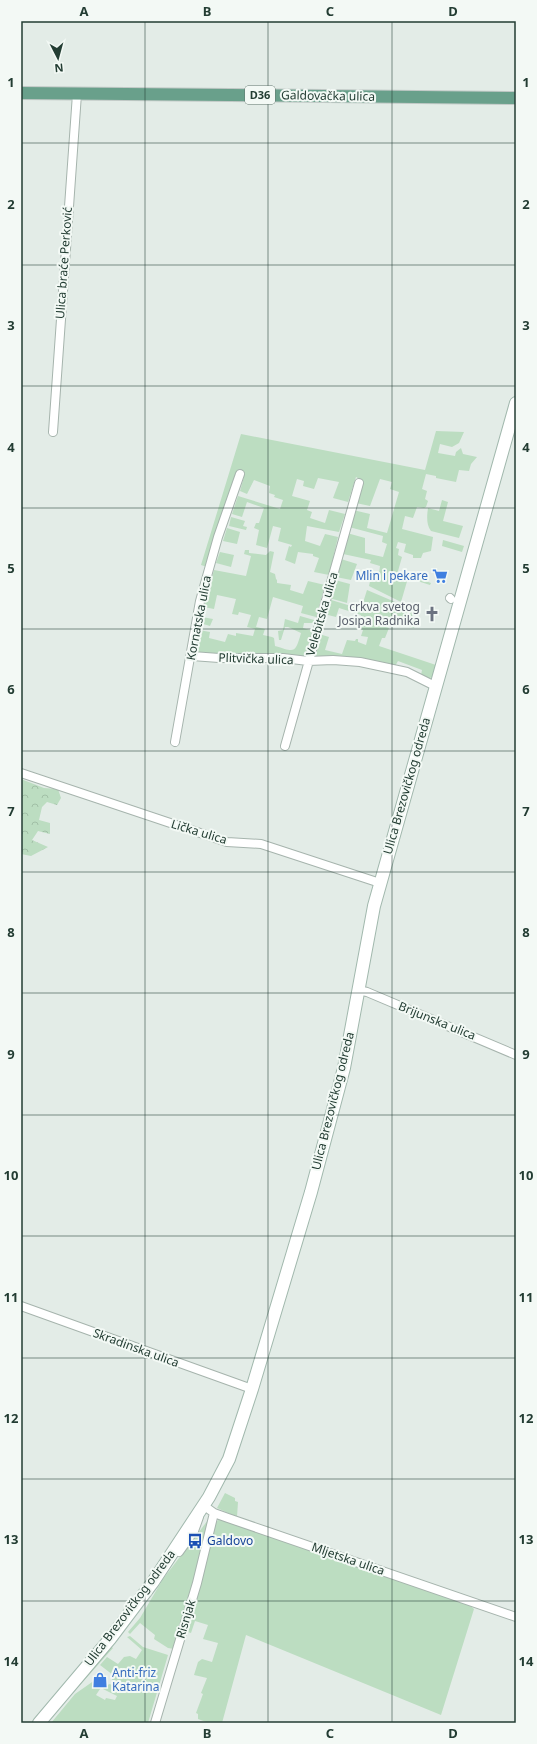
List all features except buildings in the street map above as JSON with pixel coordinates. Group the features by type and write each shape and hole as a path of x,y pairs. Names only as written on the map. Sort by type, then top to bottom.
{"main road":[{"name":"Galdovačka ulica","path":"21,93 516,98"},
{"name":"Ulica Brezovičkog odreda","path":"39,1723 110,1639 161,1569 202,1508 229,1459 252,1389 310,1192 344,1068 374,906 516,403"}],"street":[{"name":"Ulica braće Perković","path":"53,432 77,94"},
{"name":"Kornatska ulica","path":"175,742 192,656 200,601 218,537 240,474"},
{"name":"Velebitska ulica","path":"285,746 359,483"},
{"name":"Plitvička ulica","path":"192,656 219,658 283,658 308,661 333,660 387,667 407,672 435,686"},
{"name":"Lička ulica","path":"21,773 227,842 262,844 380,883"},
{"name":"Brijunska ulica","path":"358,990 367,992 516,1055"},
{"name":"Skradinska ulica","path":"21,1306 252,1389"},
{"name":"Mljetska ulica","path":"202,1508 516,1617"},
{"name":"Risnjak","path":"155,1723 196,1589 214,1513"}],"green space":[{"path":"436,431 464,432 459,443 452,447 440,444 438,453 455,456 456,452 461,448 463,454 477,457 471,464 469,471 459,470 456,482 436,478 436,476 426,474 422,489 427,491 425,499 428,501 426,507 417,507 413,518 405,516 402,529 433,537 431,551 423,553 421,558 413,558 413,555 404,552 406,544 398,542 396,548 399,549 398,555 402,557 398,571 431,583 430,585 408,578 401,602 369,586 372,572 379,574 380,566 370,563 371,560 343,554 342,552 347,533 365,538 365,553 383,557 387,544 382,542 383,536 349,527 353,510 370,514 367,528 387,533 399,492 390,489 392,482 380,479 370,506 356,503 363,481 356,477 348,502 333,498 339,482 318,478 314,489 303,486 304,481 297,479 292,496 310,501 307,510 312,512 310,518 325,523 329,510 345,514 339,532 307,526 305,541 320,546 325,534 338,537 329,575 314,572 319,558 313,556 313,554 298,552 295,564 285,560 289,546 291,547 292,545 278,541 281,528 273,526 267,548 256,545 259,530 254,528 256,523 259,523 264,508 247,502 242,517 232,514 238,496 280,509 283,500 274,497 275,495 269,493 270,486 254,480 247,494 240,491 244,477 238,475 207,567 201,565 241,434 425,470"},
{"path":"442,500 448,502 443,521 463,526 459,538 431,531 429,529 427,520 428,508 439,511"},
{"path":"231,517 245,521 243,526 247,527 246,530 229,526"},
{"path":"227,528 240,532 237,544 223,541"},
{"path":"443,540 464,546 462,552 442,546"},
{"path":"245,550 249,550 249,553 266,555 270,551 274,552 270,572 275,574 277,583 291,585 290,590 303,594 308,581 325,585 316,617 301,613 303,606 273,597 267,619 259,617 256,627 265,629 263,635 274,638 275,646 293,650 297,645 301,633 285,627 281,640 279,640 278,631 283,630 285,619 298,623 300,616 314,620 313,623 304,623 303,628 313,631 305,655 198,652 197,644 199,630 210,632 209,638 225,642 228,634 236,636 236,633 253,636 255,629 247,627 251,615 239,612 238,615 232,614 236,599 217,595 214,609 204,607 214,570 246,576 251,556 244,554"},
{"path":"220,552 234,555 231,567 216,563"},
{"path":"341,559 357,564 351,580 336,577"},
{"path":"335,580 350,584 347,603 329,598"},
{"path":"367,590 414,610 410,623 415,625 414,628 385,619 383,626 389,628 385,638 382,638 379,646 436,665 432,677 428,679 421,675 422,670 398,661 394,668 316,656 315,653 319,634 329,637 325,650 342,654 347,640 355,641 358,639 358,642 366,645 368,637 361,636 363,630 358,628 361,615 339,608 336,617 324,614 328,599 361,609"},
{"path":"202,617 213,619 210,626 200,623"},
{"path":"21,779 44,788 58,789 61,798 57,805 47,802 42,807 39,820 50,823 50,834 38,831 32,840 48,847 31,856 21,854"},
{"path":"225,1493 235,1498 235,1501 238,1502 237,1517 217,1508"},
{"path":"219,1519 467,1603 474,1609 441,1715 246,1635 222,1723 209,1723 198,1719 198,1714 196,1713 203,1694 201,1693 207,1678 194,1675 198,1662 202,1659 212,1662 218,1643 203,1639 208,1625 195,1621 191,1633 185,1631 215,1524"},
{"path":"208,1520 194,1582 174,1649 168,1648 154,1639 155,1635 140,1623 130,1634 128,1632 140,1618 163,1579"},
{"path":"130,1636 143,1647 168,1655 148,1723 51,1723 75,1694 95,1680 102,1686 96,1695 105,1700 106,1698 115,1700 117,1696 103,1689 105,1685 107,1686 109,1684 113,1685 111,1690 116,1692 119,1688 123,1688 123,1683 112,1680 113,1675 100,1665 107,1657 118,1664 124,1657 130,1656 136,1659 142,1650 127,1637"},
{"path":"110,1646 113,1648 73,1693 73,1692"}],"place":[{"name":"Mlin i pekare","path":"440,576"},
{"name":"crkva svetog Josipa Radnika","path":"432,614"},
{"name":"Galdovo","path":"195,1541"},
{"name":"Anti-friz Katarina","path":"100,1680"}]}
